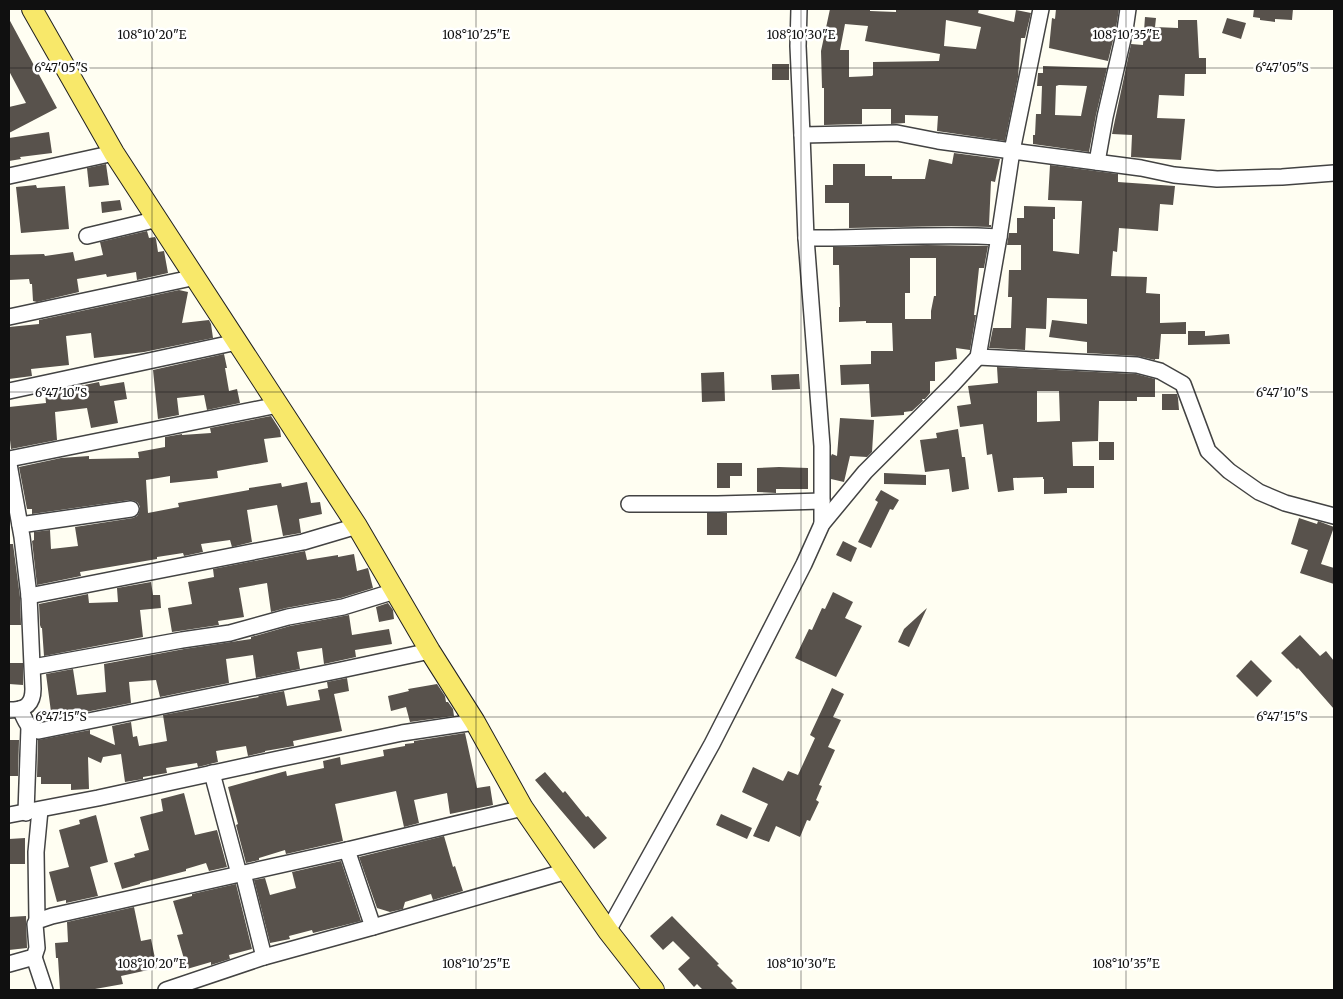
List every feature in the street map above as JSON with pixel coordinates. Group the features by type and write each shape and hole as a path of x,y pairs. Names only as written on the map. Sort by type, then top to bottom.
{"main road":[{"path":"32,9 114,153 357,526 430,651 475,722 523,808 608,931 654,990"}],"street":[{"path":"799,9 798,46 806,238 822,446 822,524"},
{"path":"608,931 712,744 804,564 822,524 865,472 978,357 1012,151 1041,9"},
{"path":"1097,162 1104,117 1125,30 1128,9"},
{"path":"802,135 896,134 1141,168 1174,175 1217,179 1282,177 1334,172"},
{"path":"9,176 114,153"},
{"path":"87,236 158,219"},
{"path":"806,238 959,235 999,237"},
{"path":"9,317 196,277"},
{"path":"9,391 237,342"},
{"path":"978,357 1136,365 1160,371 1182,384 1208,451 1229,471 1259,492 1285,503 1334,516"},
{"path":"9,459 278,405"},
{"path":"9,464 20,525 29,596 33,667 33,697 31,702 28,705 14,709 29,727 34,730 40,731 430,651"},
{"path":"628,504 822,501"},
{"path":"20,525 131,509"},
{"path":"29,596 303,542 357,526"},
{"path":"33,667 230,632 288,617 343,607 395,591"},
{"path":"9,815 402,733 475,722"},
{"path":"29,727 36,852 37,920 35,928 37,948 34,957 45,990"},
{"path":"212,773 264,957"},
{"path":"37,920 348,850 523,808"},
{"path":"348,850 373,927"},
{"path":"166,990 264,957 567,871"},
{"path":"9,964 34,957"}],"building":[{"path":"830,9 870,9 870,11 896,12 896,9 979,9 978,13 1014,22 1016,10 1031,13 1025,38 1021,38 1018,77 1005,141 937,131 938,116 905,115 905,123 891,124 891,109 862,109 862,124 824,125 821,51","holes":["946,20 981,27 976,49 944,46","845,24 868,26 865,41 940,54 939,61 873,62 872,76 849,77 849,50 840,50"]},
{"path":"1056,9 1119,9 1108,61 1049,48 1052,18 1055,19"},
{"path":"1254,9 1293,9 1292,20 1275,19 1275,22 1260,20 1260,18 1253,17"},
{"path":"1145,17 1156,18 1155,27 1178,28 1178,20 1197,20 1199,58 1206,58 1206,74 1185,74 1184,96 1159,95 1157,118 1185,119 1181,160 1131,157 1132,135 1112,134 1131,44 1143,45"},
{"path":"1227,18 1246,23 1241,39 1222,33"},
{"path":"9,19 57,108 9,133 9,107 26,103 9,71"},
{"path":"772,64 789,64 789,80 772,80"},
{"path":"1043,66 1107,68 1089,152 1033,144 1036,114 1041,114 1042,86 1037,86 1038,73 1043,73","holes":["1056,86 1087,86 1081,116 1055,115"]},
{"path":"49,132 52,153 20,157 21,159 9,161 9,138"},
{"path":"954,153 1000,159 995,182 991,181 989,225 991,227 849,228 849,203 825,203 825,185 833,185 833,164 865,164 865,176 892,176 892,179 925,179 929,159 952,164"},
{"path":"106,164 109,185 89,187 87,168"},
{"path":"1050,165 1118,174 1118,182 1175,186 1173,205 1160,204 1158,231 1119,228 1117,252 1113,251 1111,276 1147,277 1146,293 1160,294 1160,323 1186,322 1186,334 1161,334 1159,359 1087,353 1087,342 1049,337 1052,320 1087,324 1087,299 1047,298 1046,329 1026,328 1025,350 989,348 993,328 1011,328 1012,297 1008,297 1009,270 1021,270 1021,245 1007,245 1009,233 1017,233 1017,218 1024,218 1024,206 1055,207 1053,251 1079,254 1082,201 1048,200"},
{"path":"36,185 37,188 65,186 69,229 21,233 16,187"},
{"path":"120,200 122,210 102,213 101,202"},
{"path":"147,231 149,238 155,237 158,252 164,251 168,273 137,280 136,272 107,277 106,274 77,279 79,292 37,302 33,301 32,284 30,284 29,279 9,280 9,255 44,254 45,256 73,252 75,261 103,255 100,242"},
{"path":"988,246 984,268 979,268 974,315 976,315 970,350 956,348 957,359 935,362 935,381 930,381 930,393 912,411 904,412 904,415 871,417 869,384 841,385 840,365 871,364 871,351 893,351 892,323 866,323 866,321 839,322 839,265 833,265 833,247","holes":["910,258 936,258 936,296 934,296 931,319 905,319 905,293 910,293"]},
{"path":"179,290 188,292 182,323 209,320 213,338 144,352 94,358 91,333 66,336 69,365 31,369 32,376 9,379 9,327 39,324 39,320"},
{"path":"1188,331 1205,331 1205,336 1229,334 1230,344 1188,345"},
{"path":"224,354 229,391 237,389 240,403 207,410 204,395 177,398 179,415 158,419 153,370"},
{"path":"997,367 1136,374 1155,379 1155,397 1137,397 1137,401 1099,401 1098,441 1072,442 1073,466 1094,466 1094,488 1067,488 1067,493 1044,494 1043,477 1013,478 1014,490 998,492 992,454 987,455 983,424 960,427 957,406 971,404 968,386 998,383","holes":["1037,391 1059,391 1060,421 1037,422"]},
{"path":"724,372 725,401 702,402 701,373"},
{"path":"799,374 800,389 772,390 771,375"},
{"path":"99,382 100,386 124,382 127,399 114,401 118,423 91,428 87,408 55,412 57,440 11,449 9,407 46,403 45,393"},
{"path":"1162,394 1177,394 1179,410 1162,410"},
{"path":"271,416 280,430 281,437 264,439 268,462 217,471 218,478 170,483 170,476 146,480 148,513 179,507 178,503 249,490 249,488 281,483 282,487 307,482 311,503 320,502 322,514 299,519 301,533 283,536 277,505 247,510 252,542 232,547 230,540 201,544 203,552 184,556 183,553 157,557 157,559 80,572 81,576 37,585 32,541 34,540 34,532 50,530 51,549 78,546 75,527 133,518 139,513 140,507 138,503 130,500 32,514 32,509 27,509 19,467 61,458 89,456 89,459 139,458 138,452 165,447 165,437 182,434 211,433 210,428"},
{"path":"840,418 874,420 872,452 867,457 850,456 844,482 831,479 831,456 832,454 837,456"},
{"path":"958,429 962,457 965,457 969,489 952,492 949,469 925,472 920,440 937,438 936,433"},
{"path":"1099,442 1114,442 1114,460 1099,460"},
{"path":"717,463 742,463 742,476 730,476 730,488 717,488"},
{"path":"757,468 808,468 808,489 776,489 776,493 757,492"},
{"path":"884,473 926,475 926,485 884,484"},
{"path":"881,490 899,500 893,510 890,509 871,548 858,542 878,502 875,500"},
{"path":"707,513 727,513 727,535 707,535"},
{"path":"1299,518 1317,524 1318,521 1334,527 1321,564 1334,568 1334,584 1300,573 1308,550 1291,544"},
{"path":"843,541 857,548 851,562 836,555"},
{"path":"9,544 13,544 20,597 21,625 9,625"},
{"path":"305,551 307,560 354,554 357,571 368,568 373,588 341,598 271,612 267,583 239,588 244,617 218,621 219,625 172,632 168,608 192,604 188,582 214,577 213,569"},
{"path":"151,582 153,595 160,595 161,608 140,610 143,637 44,656 39,604 88,594 89,603 118,602 117,588"},
{"path":"833,592 853,602 845,618 862,626 836,677 795,658 809,629 812,630 822,608 825,609"},
{"path":"388,603 393,610 394,619 379,622 376,607"},
{"path":"927,608 909,647 898,642 904,629"},
{"path":"349,615 352,635 389,629 392,644 355,650 356,657 324,664 322,648 297,652 300,669 256,678 253,655 226,659 229,683 160,697 156,680 129,682 131,703 45,720 44,713 51,712 46,674 73,669 77,695 106,692 104,664 251,639 251,637 290,626"},
{"path":"1300,635 1320,656 1326,651 1334,661 1334,709 1298,668 1281,653"},
{"path":"1251,660 1272,681 1257,697 1236,676"},
{"path":"9,663 23,663 23,685 9,684"},
{"path":"347,678 349,691 334,694 342,731 293,741 294,746 248,756 246,746 216,751 218,762 198,767 197,763 166,768 167,773 125,782 121,754 103,757 101,763 88,757 89,789 71,790 71,784 41,784 41,777 37,777 38,740 90,730 90,734 115,745 112,726 131,722 133,737 137,736 139,746 167,741 163,715 284,691 287,706 320,700 318,690 328,688 327,682"},
{"path":"437,684 445,696 446,702 453,709 454,716 410,722 406,707 391,711 388,696 409,691 408,689"},
{"path":"832,688 844,694 833,717 841,720 828,747 835,750 819,785 822,786 816,800 819,802 810,821 807,820 800,837 776,826 769,842 753,836 768,804 742,792 753,767 783,781 788,771 798,775 815,738 810,735"},
{"path":"465,733 477,788 490,786 493,805 450,814 447,793 414,800 419,823 404,827 396,791 335,804 343,841 286,854 285,850 246,863 228,787 286,771 287,776 324,768 323,761 340,757 341,765 384,756 383,750 405,746 405,744 414,743 414,741"},
{"path":"9,740 19,740 18,776 9,776"},
{"path":"545,772 563,793 565,791 586,817 588,816 607,838 594,849 535,780"},
{"path":"184,793 195,835 217,830 227,867 209,871 206,863 186,869 186,871 122,889 114,863 135,857 134,854 149,850 140,817 163,811 161,799"},
{"path":"721,814 752,828 747,839 716,825"},
{"path":"96,815 108,862 90,867 98,896 66,903 66,900 57,902 49,872 69,867 59,830 80,824 79,820"},
{"path":"444,836 453,867 455,866 463,891 433,900 431,894 405,902 403,909 390,912 377,908 359,857"},
{"path":"25,838 25,864 9,864 9,839"},
{"path":"341,861 361,921 313,933 312,930 289,936 290,939 270,943 254,880 265,878 270,895 296,888 292,872"},
{"path":"236,884 252,949 229,955 230,959 211,965 211,962 187,969 177,935 183,934 173,901 192,896 192,894"},
{"path":"134,907 141,941 151,939 157,968 121,976 123,984 95,989 60,990 55,943 68,942 67,922"},
{"path":"26,916 27,948 9,950 9,917"},
{"path":"672,916 719,964 717,965 733,981 731,983 738,990 703,990 697,984 694,987 678,969 690,958 673,941 663,950 650,936"}]}
